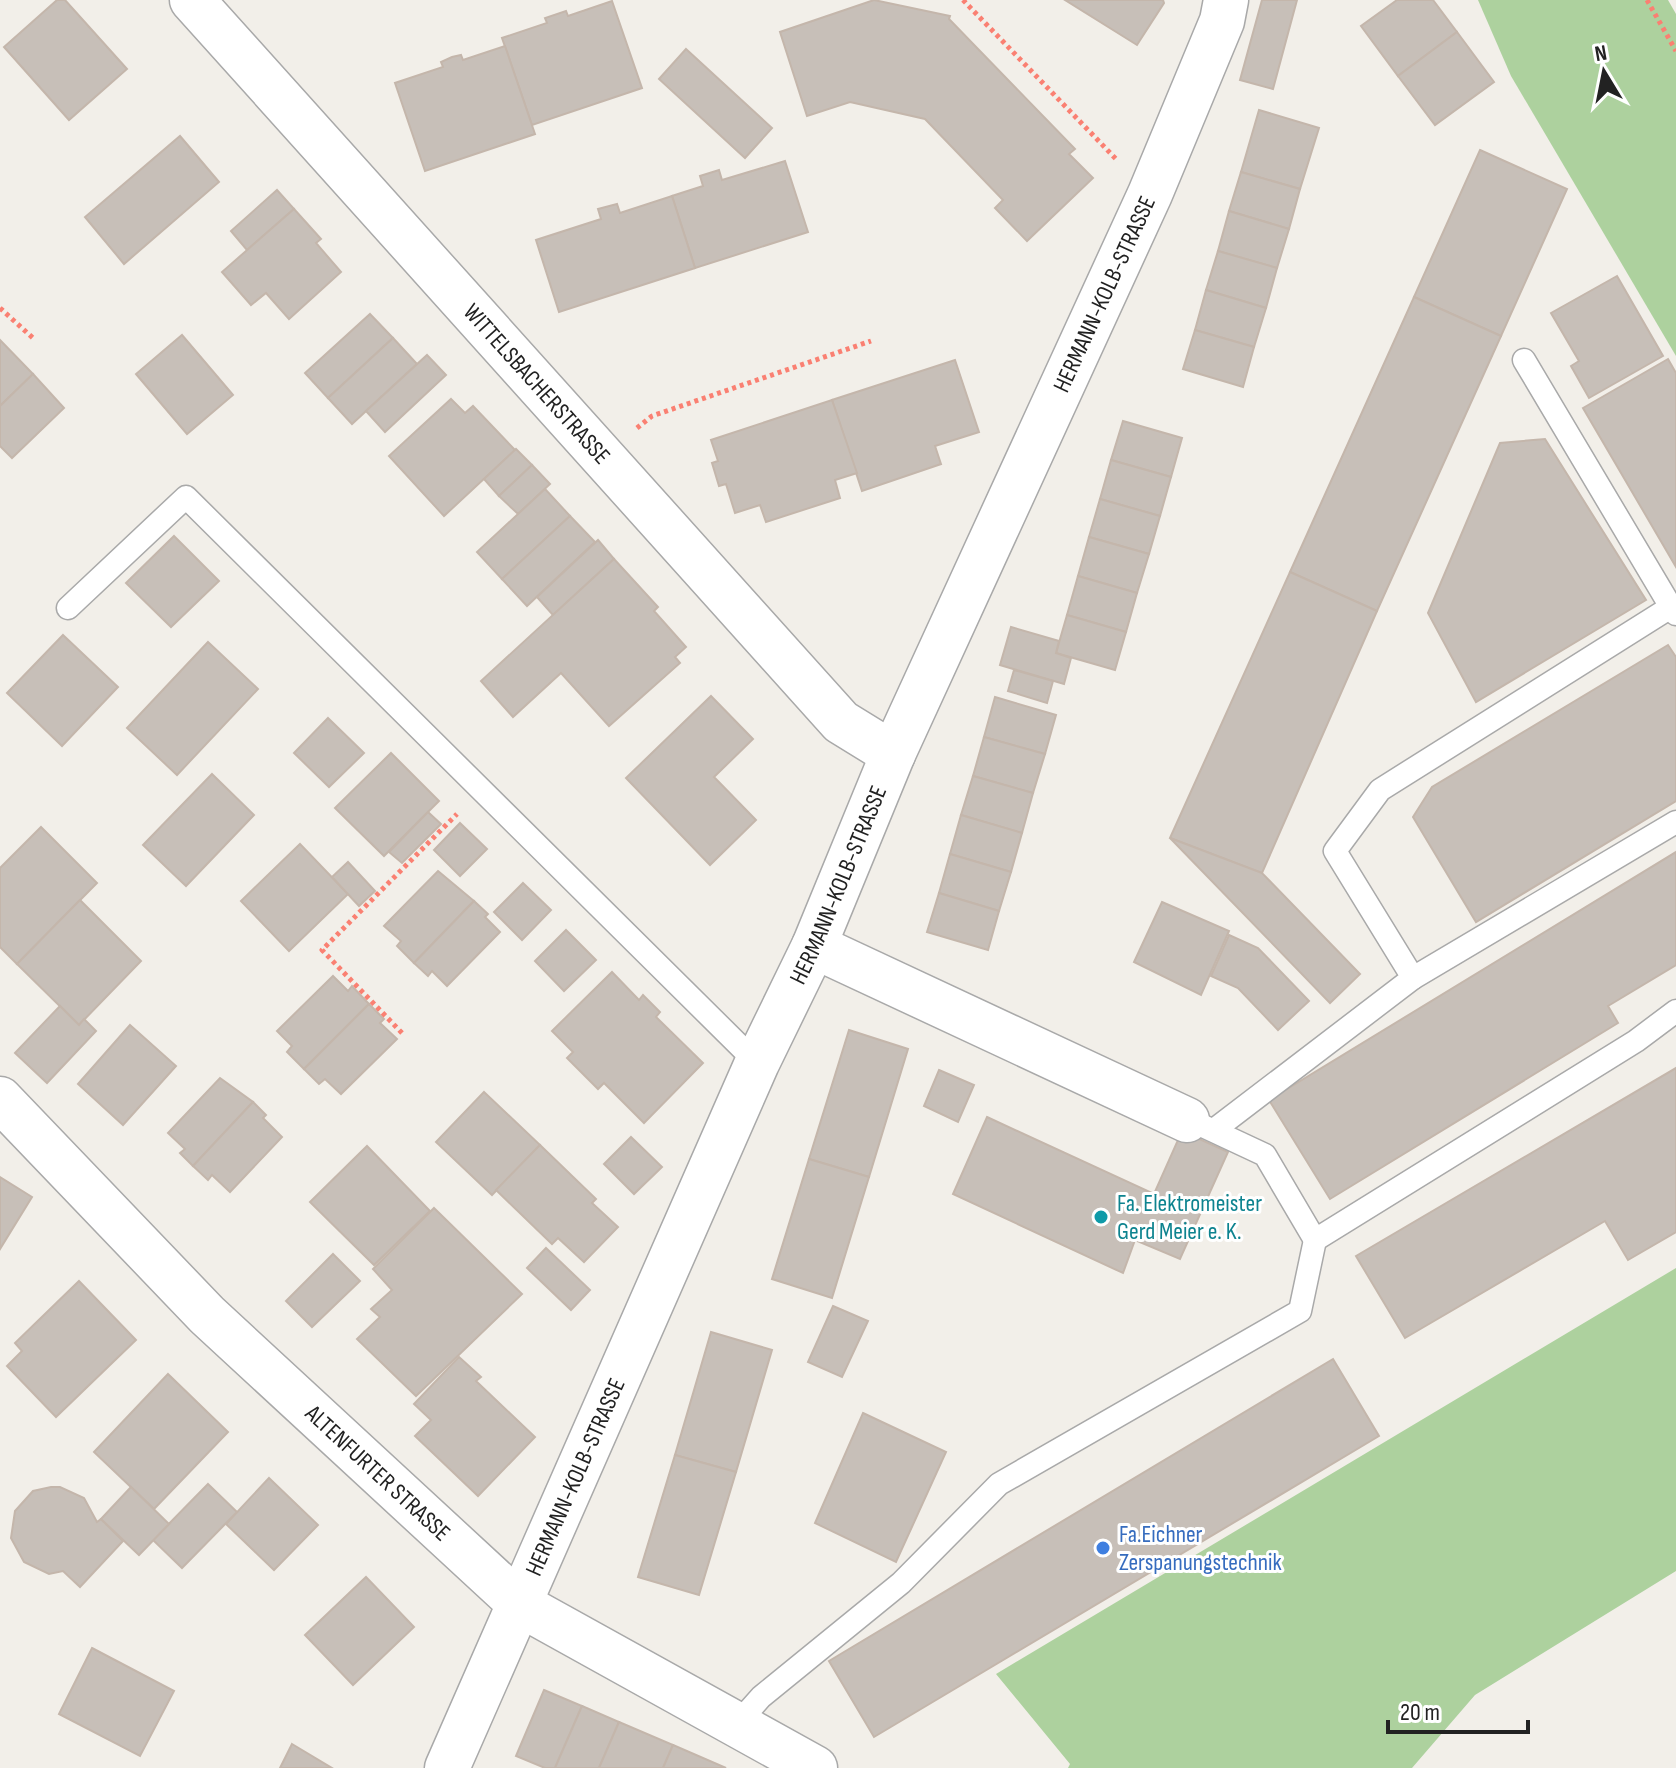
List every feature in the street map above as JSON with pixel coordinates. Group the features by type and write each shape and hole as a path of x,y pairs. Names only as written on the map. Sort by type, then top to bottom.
{"street":[{"name":"WITTELSBACHERSTRASSE","path":"192,0 841,722 893,754"},
{"name":"HERMANN-KOLB-STRASSE","path":"447,1768 757,1063 814,946 893,754 1150,194 1222,21 1226,0"},
{"path":"814,946 1200,1125"},
{"name":"ALTENFURTER STRASSE","path":"0,1099 207,1315 521,1605 815,1768"}],"lane":[{"path":"1413,978 1335,851 1380,790 1674,610 1524,360"},
{"path":"68,608 186,497 757,1063"},
{"path":"1200,1125 1413,978 1676,822"},
{"path":"1315,1240 1636,1041 1676,1011"},
{"path":"736,1725 761,1697 901,1583 999,1484 1300,1311 1315,1240 1265,1155 1200,1125"}],"path":[{"path":"963,0 1150,194"},
{"path":"1647,0 1676,51"},
{"path":"0,308 34,339"},
{"path":"602,456 652,416 871,341"},
{"path":"402,1033 322,950 481,790"}],"green space":[{"path":"1478,0 1668,0 1676,14 1676,356 1511,76"},
{"path":"1676,1268 1676,1571 1475,1695 1412,1768 1068,1768 1070,1764 996,1674"}],"building":[{"path":"57,0 65,0 127,69 69,120 4,47"},
{"path":"874,0 950,16 949,19 1075,149 1069,154 1093,178 1027,241 995,208 1003,200 925,119 850,102 807,116 780,32"},
{"path":"1065,0 1163,0 1164,3 1137,45"},
{"path":"1262,0 1297,0 1273,89 1240,80"},
{"path":"1397,0 1433,0 1457,32 1398,76 1361,26"},
{"path":"612,1 642,88 532,125 502,38 547,23 545,18 566,11 568,16"},
{"path":"1457,32 1494,82 1435,125 1398,76"},
{"path":"505,46 535,134 425,171 395,83 443,67 441,62 452,57 461,55 463,60"},
{"path":"686,49 772,128 745,158 659,79"},
{"path":"1259,110 1319,128 1300,189 1241,172"},
{"path":"180,136 219,182 124,264 85,217"},
{"path":"1480,150 1567,189 1501,336 1414,297"},
{"path":"785,161 808,232 695,268 672,196 703,186 700,176 719,170 722,180"},
{"path":"1241,172 1300,189 1289,229 1229,211"},
{"path":"277,190 294,209 247,250 231,231"},
{"path":"672,196 695,268 559,312 536,240 601,219 598,209 617,204 620,213"},
{"path":"294,209 321,239 316,243 341,272 289,319 266,293 251,305 222,272"},
{"path":"1229,211 1289,229 1277,268 1218,251"},
{"path":"1218,251 1277,268 1266,308 1206,290"},
{"path":"1617,276 1663,356 1589,398 1571,366 1579,361 1551,313"},
{"path":"1206,290 1266,308 1254,347 1195,330"},
{"path":"1414,297 1501,336 1377,611 1290,572"},
{"path":"370,314 393,338 328,398 305,373"},
{"path":"1195,330 1254,347 1243,387 1183,369"},
{"path":"182,335 233,395 187,434 136,374"},
{"path":"393,338 417,364 352,424 328,398"},
{"path":"0,340 33,374 0,406"},
{"path":"427,355 446,375 385,432 366,411"},
{"path":"1668,359 1676,373 1676,567 1583,408"},
{"path":"955,360 979,432 935,446 941,464 862,491 832,400"},
{"path":"33,374 64,408 12,458 0,446 0,406"},
{"path":"451,399 465,413 473,406 515,450 444,516 389,456"},
{"path":"832,400 857,473 835,480 840,498 766,522 760,505 735,513 726,484 719,486 712,463 718,461 711,440"},
{"path":"1123,421 1182,438 1171,477 1111,460"},
{"path":"1545,439 1646,600 1476,702 1428,613 1500,443"},
{"path":"516,449 532,465 499,496 484,479"},
{"path":"1111,460 1171,477 1160,516 1100,499"},
{"path":"532,465 550,484 518,514 499,496"},
{"path":"545,489 570,516 502,579 477,552"},
{"path":"1100,499 1160,516 1149,554 1089,537"},
{"path":"570,516 595,542 527,606 502,579"},
{"path":"174,536 219,581 171,627 126,583"},
{"path":"1089,537 1149,554 1137,593 1078,576"},
{"path":"598,540 614,559 553,615 537,597"},
{"path":"614,559 658,607 654,611 686,647 675,657 680,663 609,726 561,673 513,717 481,681"},
{"path":"1290,572 1377,611 1262,873 1170,838"},
{"path":"1078,576 1137,593 1126,632 1067,615"},
{"path":"1067,615 1126,632 1115,670 1056,653"},
{"path":"1011,627 1059,641 1056,653 1071,658 1064,684 1000,665"},
{"path":"63,635 118,687 62,746 7,693"},
{"path":"208,642 258,689 177,775 127,728"},
{"path":"1668,645 1676,657 1676,801 1476,922 1413,817 1432,787"},
{"path":"1014,670 1053,681 1047,703 1008,691"},
{"path":"711,696 753,739 714,777 756,820 710,865 626,778"},
{"path":"995,697 1056,715 1045,754 984,737"},
{"path":"328,718 364,753 329,787 294,753"},
{"path":"984,737 1045,754 1033,793 973,776"},
{"path":"391,753 439,801 384,856 335,808"},
{"path":"212,774 254,815 186,886 143,845"},
{"path":"973,776 1033,793 1022,833 961,815"},
{"path":"428,812 441,824 402,863 389,852"},
{"path":"961,815 1022,833 1011,872 950,854"},
{"path":"460,823 487,849 460,876 434,850"},
{"path":"41,827 97,883 17,964 0,947 0,868"},
{"path":"1170,838 1262,873 1360,974 1330,1003"},
{"path":"300,844 348,894 289,951 241,901"},
{"path":"1676,852 1676,965 1608,1006 1618,1023 1330,1199 1269,1100"},
{"path":"950,854 1011,872 999,911 939,893"},
{"path":"348,862 375,891 359,906 332,877"},
{"path":"438,871 474,901 414,963 397,946 401,941 384,926"},
{"path":"523,883 551,910 522,940 494,912"},
{"path":"939,893 999,911 988,950 927,932"},
{"path":"80,900 141,961 79,1025 17,964"},
{"path":"474,901 500,932 447,986 432,971 428,976 414,963"},
{"path":"1162,902 1229,931 1201,995 1134,962"},
{"path":"566,930 596,960 564,991 535,961"},
{"path":"1229,935 1258,948 1309,1001 1278,1030 1238,988 1211,976"},
{"path":"612,972 639,1000 643,995 660,1012 656,1017 703,1063 644,1123 604,1083 598,1089 567,1058 573,1052 552,1031"},
{"path":"333,976 348,991 352,986 369,1004 304,1069 287,1052 292,1046 277,1031"},
{"path":"369,1004 384,1019 380,1023 397,1039 341,1094 325,1079 319,1084 304,1069"},
{"path":"60,1006 79,1025 84,1019 96,1031 47,1083 15,1053"},
{"path":"130,1025 176,1066 123,1125 78,1084"},
{"path":"849,1030 908,1049 869,1177 809,1159"},
{"path":"1676,1068 1676,1232 1628,1260 1605,1221 1405,1338 1356,1256"},
{"path":"939,1070 974,1085 958,1122 924,1106"},
{"path":"220,1078 253,1102 193,1166 180,1153 185,1149 168,1133"},
{"path":"484,1092 540,1145 492,1195 436,1142"},
{"path":"253,1102 266,1115 263,1118 282,1137 230,1192 212,1175 208,1180 193,1166"},
{"name":"Fa. Elektromeister Gerd Meier e. K.","path":"987,1117 1154,1194 1182,1131 1228,1152 1180,1259 1135,1240 1123,1273 953,1194"},
{"path":"631,1137 662,1167 634,1194 604,1164"},
{"path":"540,1145 596,1199 592,1203 618,1227 584,1262 558,1238 552,1244 496,1190"},
{"path":"367,1146 430,1211 374,1265 310,1202"},
{"path":"809,1159 869,1177 832,1298 772,1279"},
{"path":"0,1177 32,1197 0,1249"},
{"path":"434,1208 522,1294 416,1396 357,1339 380,1317 371,1309 392,1290 373,1269"},
{"path":"546,1248 590,1290 571,1310 527,1268"},
{"path":"333,1254 360,1281 312,1327 286,1301"},
{"path":"79,1281 136,1340 56,1417 7,1366 22,1351 15,1343"},
{"path":"833,1306 868,1321 842,1377 808,1362"},
{"path":"711,1332 772,1350 736,1472 675,1455"},
{"path":"459,1357 481,1377 476,1381 535,1437 478,1496 415,1436 431,1420 414,1404"},
{"name":"Fa.Eichner Zerspanungstechnik","path":"1333,1359 1379,1436 874,1737 829,1661"},
{"path":"168,1374 228,1432 154,1509 94,1452"},
{"path":"863,1413 946,1452 896,1562 815,1523"},
{"path":"675,1455 736,1472 699,1595 638,1577"},
{"path":"269,1478 318,1525 274,1570 226,1524"},
{"path":"208,1484 237,1512 182,1568 153,1540"},
{"path":"60,1487 84,1498 97,1522 101,1519 123,1541 80,1587 63,1571 49,1574 24,1562 11,1538 15,1511 33,1491"},
{"path":"131,1487 169,1524 139,1555 101,1519"},
{"path":"366,1577 414,1627 353,1685 305,1635"},
{"path":"92,1648 174,1691 140,1756 59,1714"},
{"path":"544,1690 582,1706 555,1768 545,1768 516,1756"},
{"path":"582,1706 619,1722 599,1768 555,1768"},
{"path":"619,1722 673,1745 663,1768 599,1768"},
{"path":"292,1744 332,1768 280,1768"},
{"path":"673,1745 726,1768 663,1768"}],"place":[{"name":"Fa. Elektromeister Gerd Meier e. K.","path":"1101,1217"},
{"name":"Fa.Eichner Zerspanungstechnik","path":"1103,1548"}]}
